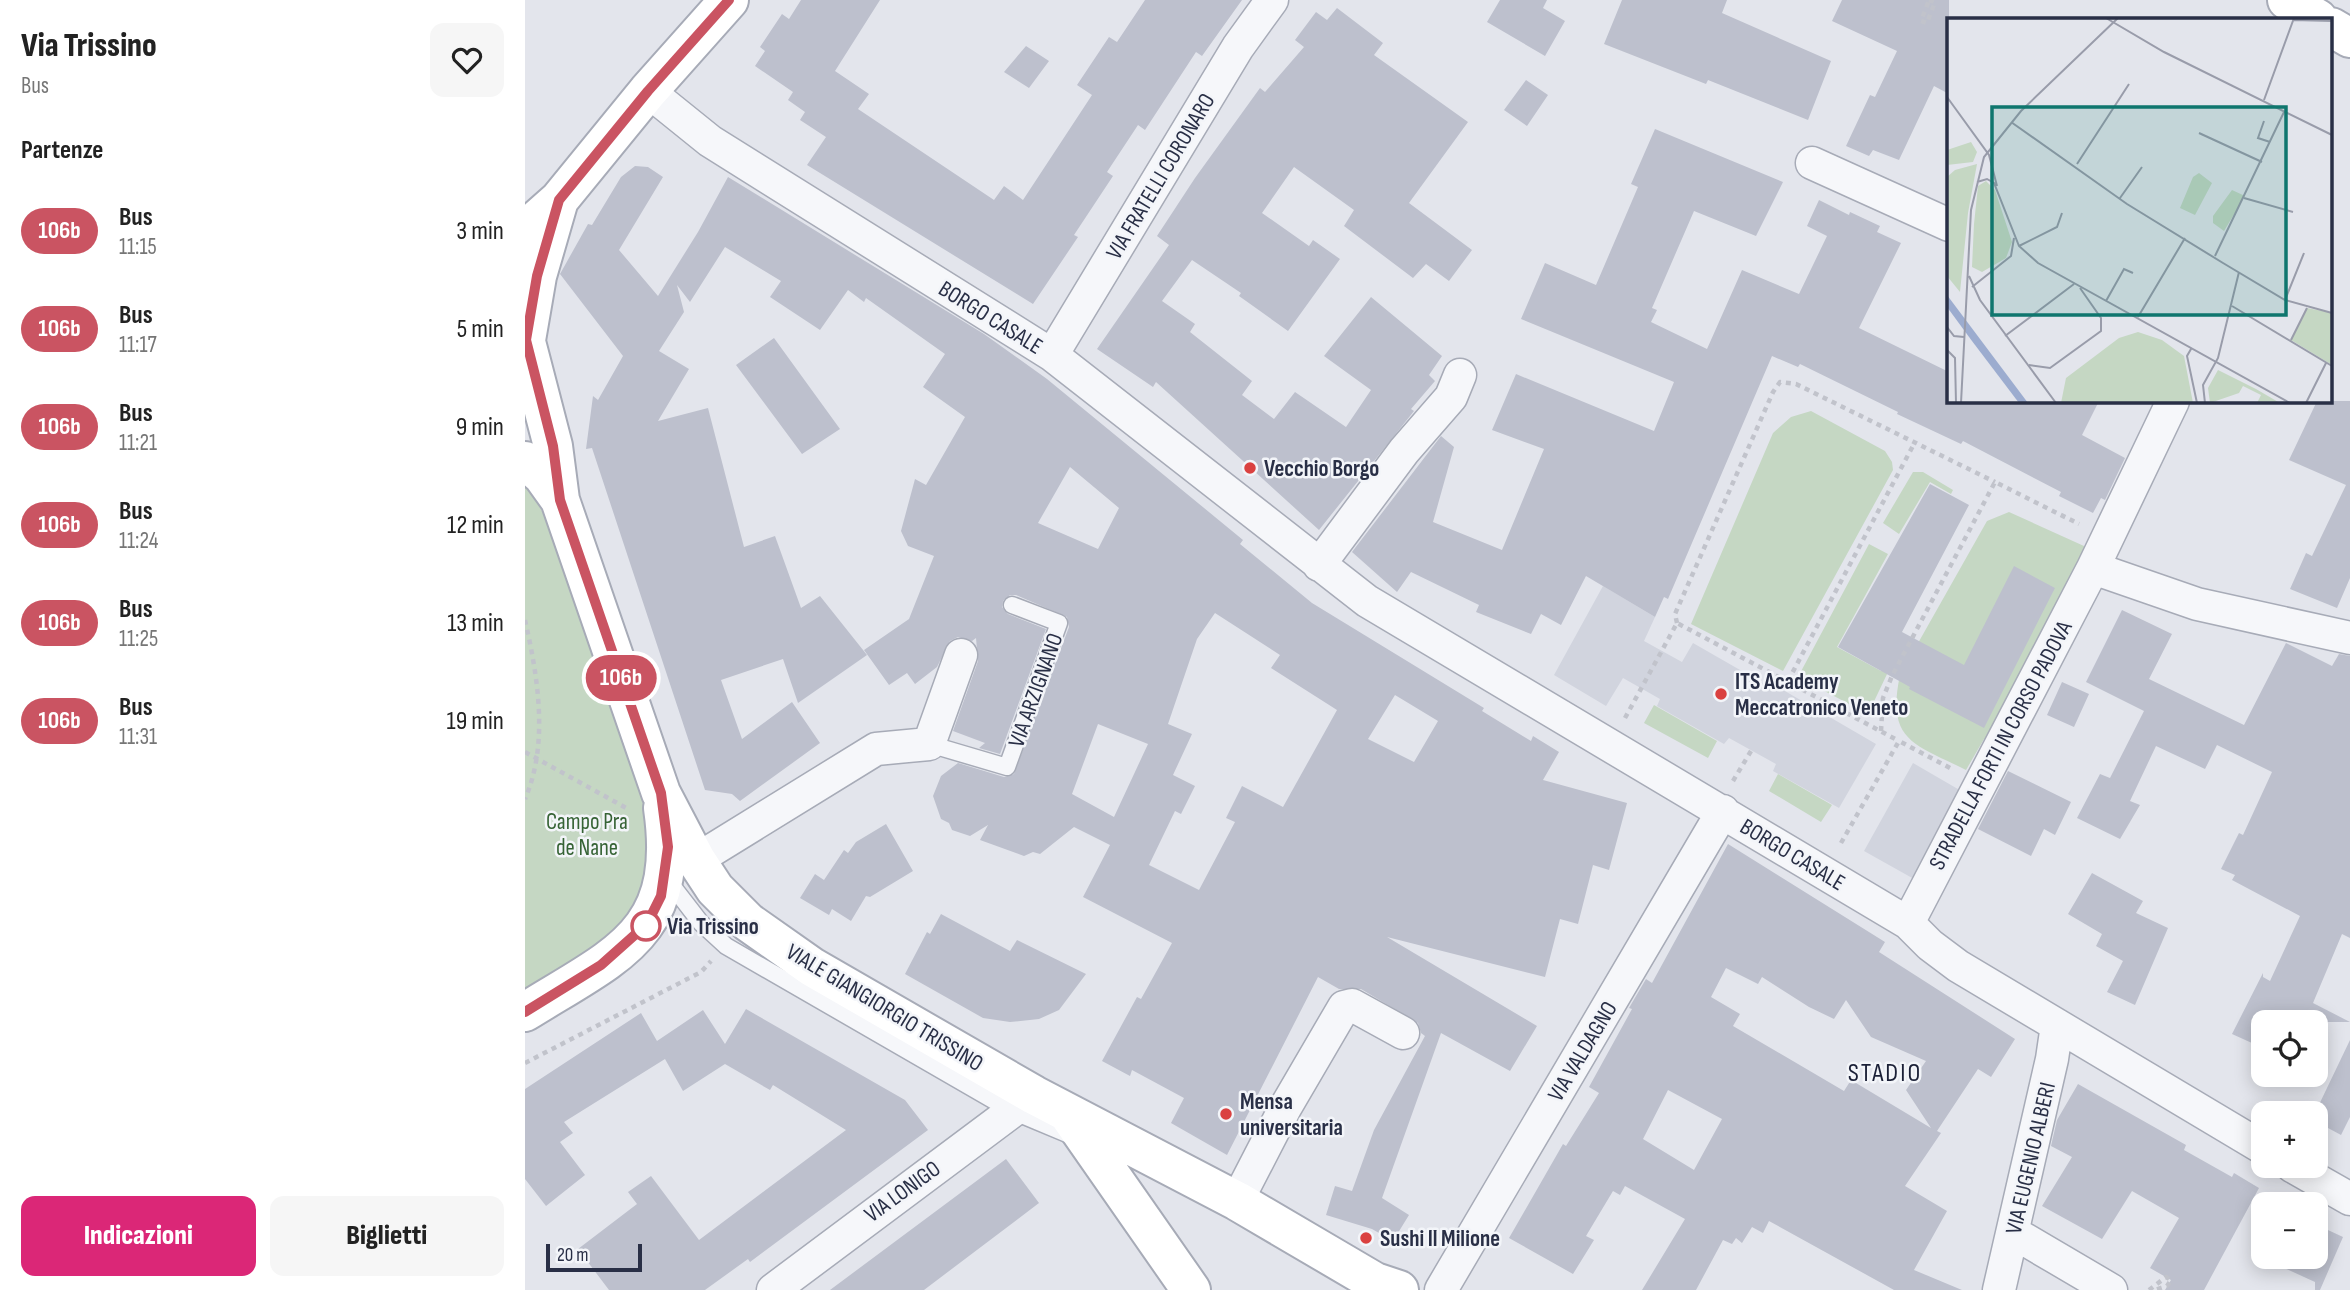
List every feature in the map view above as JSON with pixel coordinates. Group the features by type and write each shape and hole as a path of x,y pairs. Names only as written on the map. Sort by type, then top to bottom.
{"street":[{"path":"525,230 559,200 648,91 729,0"},
{"name":"VIA FRATELLI CORONARO","path":"1052,355 1238,47 1272,0"},
{"path":"2287,0 2312,18"},
{"name":"BORGO CASALE","path":"648,91 710,141 1052,355 1367,601 1908,923 1930,946 1958,966 2251,1141"},
{"path":"1812,163 1947,224"},
{"path":"525,1012 601,965 625,946 647,924 661,896 692,874 663,805 560,500 553,446 525,339 537,276 559,200"},
{"path":"1319,565 1374,496 1404,451 1451,397 1460,375"},
{"name":"STRADELLA FORTI IN CORSO PADOVA","path":"1908,923 2093,568 2173,402"},
{"path":"525,461 542,475 560,500"},
{"path":"2093,568 2197,604 2350,639"},
{"path":"929,744 961,655"},
{"name":"VIA ARZIGNANO","path":"692,874 876,748 929,744"},
{"name":"VIA VALDAGNO","path":"1441,1290 1723,811"},
{"name":"VIALE GIANGIORGIO TRISSINO","path":"692,874 748,922 812,967 1037,1106 1089,1143 1191,1290"},
{"path":"1237,1201 1291,1096 1344,1007 1352,1005 1403,1032"},
{"name":"VIA EUGENIO ALBERI","path":"1999,1290 2014,1233 2057,1025"},
{"name":"VIALE GIANGIORGIO TRISSINO","path":"1037,1106 1237,1201 1380,1288"},
{"name":"VIA LONIGO","path":"773,1290 1037,1106"},
{"path":"2318,1178 2348,1192"},
{"path":"2014,1233 2111,1290"}],"lane":[{"name":"VIA ARZIGNANO","path":"929,744 1007,767 1059,623 1012,605"},
{"path":"692,874 701,923 726,946 1037,1106 1089,1143 1136,1167"},
{"path":"1285,1249 1380,1288"}],"path":[{"path":"1929,0 1935,2 1927,23 1921,21 1929,0"},
{"path":"1624,720 1677,623 1675,614 1780,382 1796,384 2083,526"},
{"path":"1788,681 1915,442"},
{"path":"1881,730 1883,698 1892,676 1995,482"},
{"path":"525,620 537,701 538,757 536,774 525,799"},
{"path":"1677,623 1956,771"},
{"path":"1841,842 1899,741"},
{"path":"1734,782 1751,751"},
{"path":"525,752 538,757 604,799 639,814 663,805"},
{"path":"525,1063 701,971 715,958"},
{"path":"2149,1290 2166,1277 2171,1280 2167,1286 2155,1290"}],"shaded area":[{"name":"ITS Academy Meccatronico Veneto","path":"1603,586 1655,617 1644,641 1682,662 1693,643 1768,686 1771,683 1876,744 1839,808 1773,771 1776,764 1729,738 1724,744 1657,706 1660,699 1623,678 1606,706 1554,675"},
{"name":"ITS Academy Meccatronico Veneto","path":"1913,763 1963,792 1914,879 1864,851"}],"green space":[{"path":"1811,411 1885,451 1892,462 1893,470 1783,671 1691,624 1773,433 1791,417"},
{"path":"1913,472 1923,472 1953,490 1951,494 1930,482 1899,534 1883,523"},
{"name":"Campo Pra de Nane","path":"525,480 543,513 647,805 651,859 639,901 611,937 525,990"},
{"path":"2009,512 2095,551 1996,745 1984,739 1966,770 1908,738 1897,714 1900,675 1987,521"},
{"path":"1869,544 1888,554 1837,647 1881,671 1884,667 1888,672 1868,714 1798,677"},
{"path":"1654,705 1717,741 1708,758 1644,723"},
{"path":"1778,774 1832,805 1821,822 1769,791"}],"building":[{"path":"801,0 880,0 835,71 869,94 858,109 994,200 1004,186 1023,200 1092,95 1077,85 1109,37 1117,42 1145,0 1242,0 1202,56 1196,52 1145,130 1138,125 1107,172 1113,176 1074,235 1078,237 1033,304 807,165 826,137 800,120 805,112 788,100 793,92 755,66 765,51 760,47 782,14 789,19"},
{"path":"1500,0 1547,0 1543,8 1565,21 1545,56 1487,22"},
{"path":"1622,0 1727,0 1722,13 1831,61 1808,120 1708,80 1706,84 1604,44"},
{"path":"1842,0 1949,0 1947,93 1934,86 1899,160 1873,150 1869,156 1846,146 1870,95 1875,97 1897,51 1832,21"},
{"path":"1337,8 1383,43 1374,55 1468,122 1409,203 1472,250 1449,281 1426,264 1413,278 1344,226 1354,210 1294,167 1262,213 1309,246 1313,240 1340,259 1288,331 1239,296 1241,293 1192,260 1162,301 1195,324 1190,332 1252,381 1242,395 1274,419 1295,392 1346,427 1371,390 1324,356 1371,297 1442,356 1429,375 1435,381 1411,409 1414,411 1319,530 1156,382 1153,387 1097,349 1169,245 1157,236 1195,178 1260,88 1265,92 1304,47 1295,40 1316,12 1327,20"},
{"path":"1026,46 1049,61 1029,88 1004,72"},
{"path":"1526,80 1548,95 1527,126 1504,110"},
{"path":"1655,129 1783,182 1756,236 1694,211 1652,308 1657,310 1651,322 1707,349 1742,270 1799,294 1827,236 1807,226 1819,200 1849,215 1850,212 1880,226 1877,232 1901,243 1859,328 1947,371 1947,402 2098,402 2082,435 2125,458 2105,500 2101,498 2093,513 2059,496 2061,492 1963,441 1961,444 1897,414 1898,412 1800,364 1798,367 1772,356 1668,599 1664,597 1655,617 1586,576 1561,625 1541,614 1531,634 1476,612 1479,605 1411,572 1397,592 1352,552 1441,436 1454,447 1433,522 1502,550 1544,449 1492,430 1516,374 1654,431 1674,382 1521,319 1545,263 1596,285 1638,187 1631,184"},
{"path":"635,166 648,167 663,177 619,250 658,296 728,177 984,334 1047,379 1243,540 1240,544 1312,603 1484,708 1482,711 1531,741 1533,736 1559,752 1543,780 1627,803 1609,870 1593,865 1578,924 1560,919 1545,977 1387,937 1537,1026 1510,1071 1441,1033 1382,1198 1409,1215 1393,1241 1372,1229 1326,1215 1335,1186 1352,1191 1374,1130 1425,1036 1418,1023 1361,989 1339,989 1318,977 1227,1155 1171,1123 1184,1098 1132,1070 1130,1076 1102,1061 1137,997 1141,999 1172,943 1083,897 1110,845 1074,827 1040,854 1033,852 1024,856 980,840 988,825 970,836 952,830 949,823 941,819 933,796 941,776 958,763 1004,777 1014,774 1069,627 1067,617 1016,595 1010,595 1003,601 1002,607 1008,614 1046,629 1000,754 979,748 985,743 953,731 978,661 976,638 972,641 958,637 950,641 937,667 915,684 907,673 889,685 864,650 909,619 934,556 908,546 901,531 915,479 926,485 965,417 923,387 945,354 866,298 864,302 848,290 820,330 770,297 781,281 725,247 690,302 677,285 684,312 659,351 689,369 658,421 708,408 744,547 775,536 801,608 820,596 867,655 798,703 783,659 721,680 742,739 792,702 820,743 740,801 732,794 705,790 592,448 586,449 593,396 598,400 623,356 560,274 588,224 592,225 621,177","holes":["1070,467 1119,508 1098,549 1038,523","1215,613 1280,655 1271,668 1337,710 1283,807 1242,786 1226,818 1235,822 1199,890 1149,865 1175,811 1181,814 1195,786 1173,775 1192,734 1168,724 1197,639","1395,695 1438,721 1414,762 1368,739","1098,724 1148,744 1114,817 1072,794"]},
{"path":"774,338 840,429 802,454 736,365"},
{"path":"2350,401 2350,578 2337,608 2290,589 2306,553 2312,556 2346,485 2289,460 2317,402"},
{"path":"1930,484 1969,505 1902,632 1964,665 2014,566 2055,588 1984,728 1909,689 1910,687 1838,647"},
{"path":"2122,610 2172,634 2149,679 2244,725 2286,643 2332,666 2339,654 2350,656 2350,938 2342,934 2313,1003 2327,1010 2251,1010 2251,1043 2232,1034 2263,973 2263,977 2270,981 2300,916 2232,880 2235,875 2221,869 2239,833 2243,835 2272,772 2217,745 2205,769 2156,746 2130,801 2140,805 2120,839 2077,818 2100,774 2110,778 2144,711 2086,682"},
{"path":"2062,682 2089,694 2074,727 2047,715"},
{"path":"2008,771 2071,802 2055,835 2044,829 2031,856 1978,829"},
{"path":"886,824 913,871 870,897 866,896 851,921 832,909 829,915 800,898 815,874 824,880 844,850 848,853 856,842"},
{"path":"1728,844 1885,942 1879,952 2015,1039 1991,1077 1978,1069 1937,1131 1941,1133 1905,1186 1947,1211 1914,1270 1962,1290 1894,1290 1769,1221 1763,1233 1752,1227 1742,1243 1736,1238 1732,1244 1723,1240 1696,1290 1642,1290 1685,1219 1625,1186 1620,1195 1613,1191 1586,1236 1594,1240 1573,1274 1509,1238 1563,1144 1566,1146 1599,1093 1589,1087 1632,1009 1629,1008 1646,979 1652,983","holes":["1726,968 1758,984 1762,977 1809,1007 1834,1019 1846,1000 1871,1037 1926,1061 1906,1090 1931,1128 1851,1080 1844,1091 1733,1026 1740,1014 1711,997","1668,1090 1722,1119 1694,1170 1643,1139"]},
{"path":"2092,873 2143,901 2136,913 2168,928 2135,1005 2107,992 2123,961 2096,946 2102,934 2068,914"},
{"path":"941,914 1010,951 1017,940 1086,974 1059,1010 1039,1019 1010,1022 983,1018 905,974 927,932 930,934"},
{"path":"746,1009 905,1100 928,1130 750,1262 748,1259 705,1290 609,1290 578,1249 637,1204 628,1192 651,1176 699,1240 846,1130 773,1085 770,1090 725,1064 683,1091 665,1059 564,1122 573,1133 560,1142 585,1175 546,1206 525,1179 525,1089 641,1013 657,1041 703,1010 725,1044"},
{"path":"2328,1011 2350,1022 2328,1022"},
{"path":"2350,1040 2350,1117 2341,1135 2328,1128 2328,1101 2321,1101"},
{"path":"2078,1084 2186,1145 2184,1150 2232,1177 2234,1173 2259,1188 2257,1192 2251,1192 2251,1203 2204,1290 2165,1290 2171,1280 2150,1268 2179,1218 2132,1191 2102,1239 2042,1206 2072,1157 2051,1146 2057,1120"},
{"path":"1006,1159 1039,1203 924,1290 830,1290"},
{"path":"2328,1230 2343,1237 2320,1290 2315,1290 2315,1282 2286,1269 2328,1269"}],"bus line":[{"name":"106b","path":"525,1012 601,965 647,924 661,896 668,847 661,793 560,500 553,446 526,340 537,276 559,200 608,138 706,23 729,0"}],"place":[{"name":"Vecchio Borgo","path":"1250,468"},
{"name":"ITS Academy Meccatronico Veneto","path":"1721,694"},
{"name":"Via Trissino","path":"646,926"},
{"name":"Mensa universitaria","path":"1226,1114"},
{"name":"Sushi Il Milione","path":"1366,1238"}],"district":[{"name":"STADIO","path":"1885,1072"}]}
